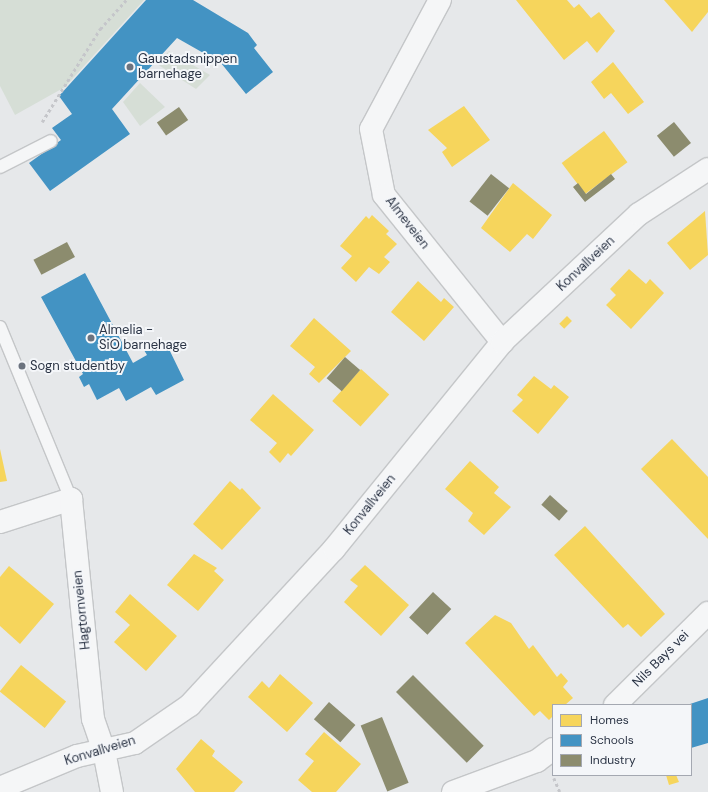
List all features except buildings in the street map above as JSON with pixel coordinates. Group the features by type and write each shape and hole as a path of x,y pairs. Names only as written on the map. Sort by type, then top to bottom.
{"street":[{"name":"Almeveien","path":"440,0 371,129 384,195 502,342"},
{"name":"Konvallveien","path":"0,788 77,756 135,744 190,704 334,549 502,342 639,214 708,169"},
{"path":"0,522 71,499"},
{"name":"Hagtornveien","path":"71,499 93,719 104,751 112,792"},
{"name":"Nils Bays vei","path":"616,704 708,613"},
{"path":"453,792 537,761 552,751"}],"lane":[{"path":"0,167 51,140"},
{"path":"0,327 71,499"}],"path":[{"path":"29,152 57,95 100,28 126,0"},
{"path":"553,776 560,792"}],"shaded area":[{"path":"0,0 144,0 65,87 15,115 0,86"},
{"path":"169,51 210,75 196,89 157,64"},
{"path":"140,83 165,107 140,126 123,102"}],"place":[{"name":"Gaustadsnippen barnehage","path":"130,67"},
{"name":"Almelia - SiO barnehage","path":"91,338"},
{"name":"Sogn studentby","path":"22,366"}]}
